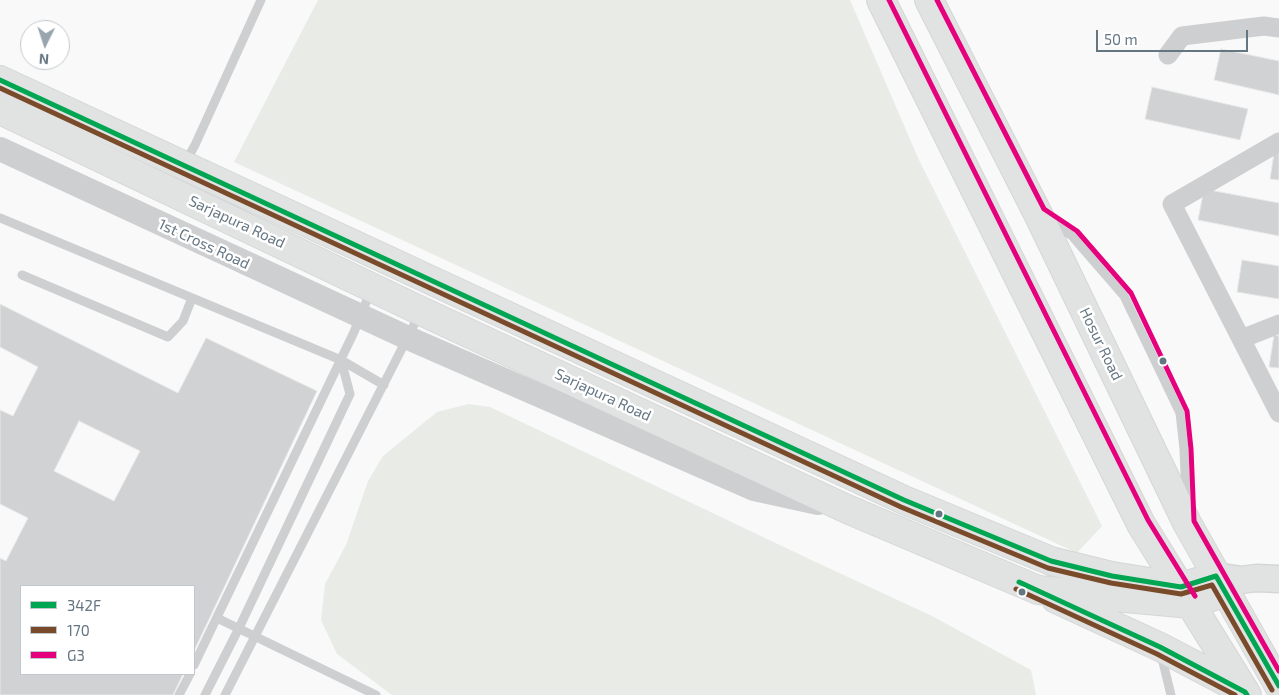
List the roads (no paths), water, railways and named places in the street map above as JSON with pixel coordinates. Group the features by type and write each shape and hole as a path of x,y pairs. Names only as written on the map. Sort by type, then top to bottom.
{"main road":[{"path":"881,0 1141,524 1246,693"},
{"name":"Hosur Road","path":"929,0 1038,214 1187,523 1228,582 1279,686"},
{"name":"Sarjapura Road","path":"0,80 904,500 1051,562 1186,596"},
{"name":"Sarjapura Road","path":"0,110 421,311 847,509 1038,590 1186,596 1228,582"},
{"path":"1228,582 1256,578 1279,580"},
{"path":"1038,590 1160,647 1246,693"}],"street":[{"path":"1168,55 1182,36 1264,26 1279,28"},
{"path":"1279,142 1172,204 1279,413"},
{"name":"1st Cross Road","path":"0,149 408,338 754,490 847,509"},
{"path":"1241,339 1279,324"}],"lane":[{"path":"184,166 261,0"},
{"path":"1038,214 1072,236 1124,296 1180,413 1184,449 1187,523"},
{"path":"0,218 341,360 384,385"},
{"path":"22,275 168,336 183,321 192,298"},
{"path":"195,663 341,360 372,287"},
{"path":"225,695 421,311"},
{"path":"205,695 239,628 350,394 341,360"},
{"path":"217,618 376,695"},
{"path":"1160,647 1171,695"},
{"path":"179,695 189,675"}]}
